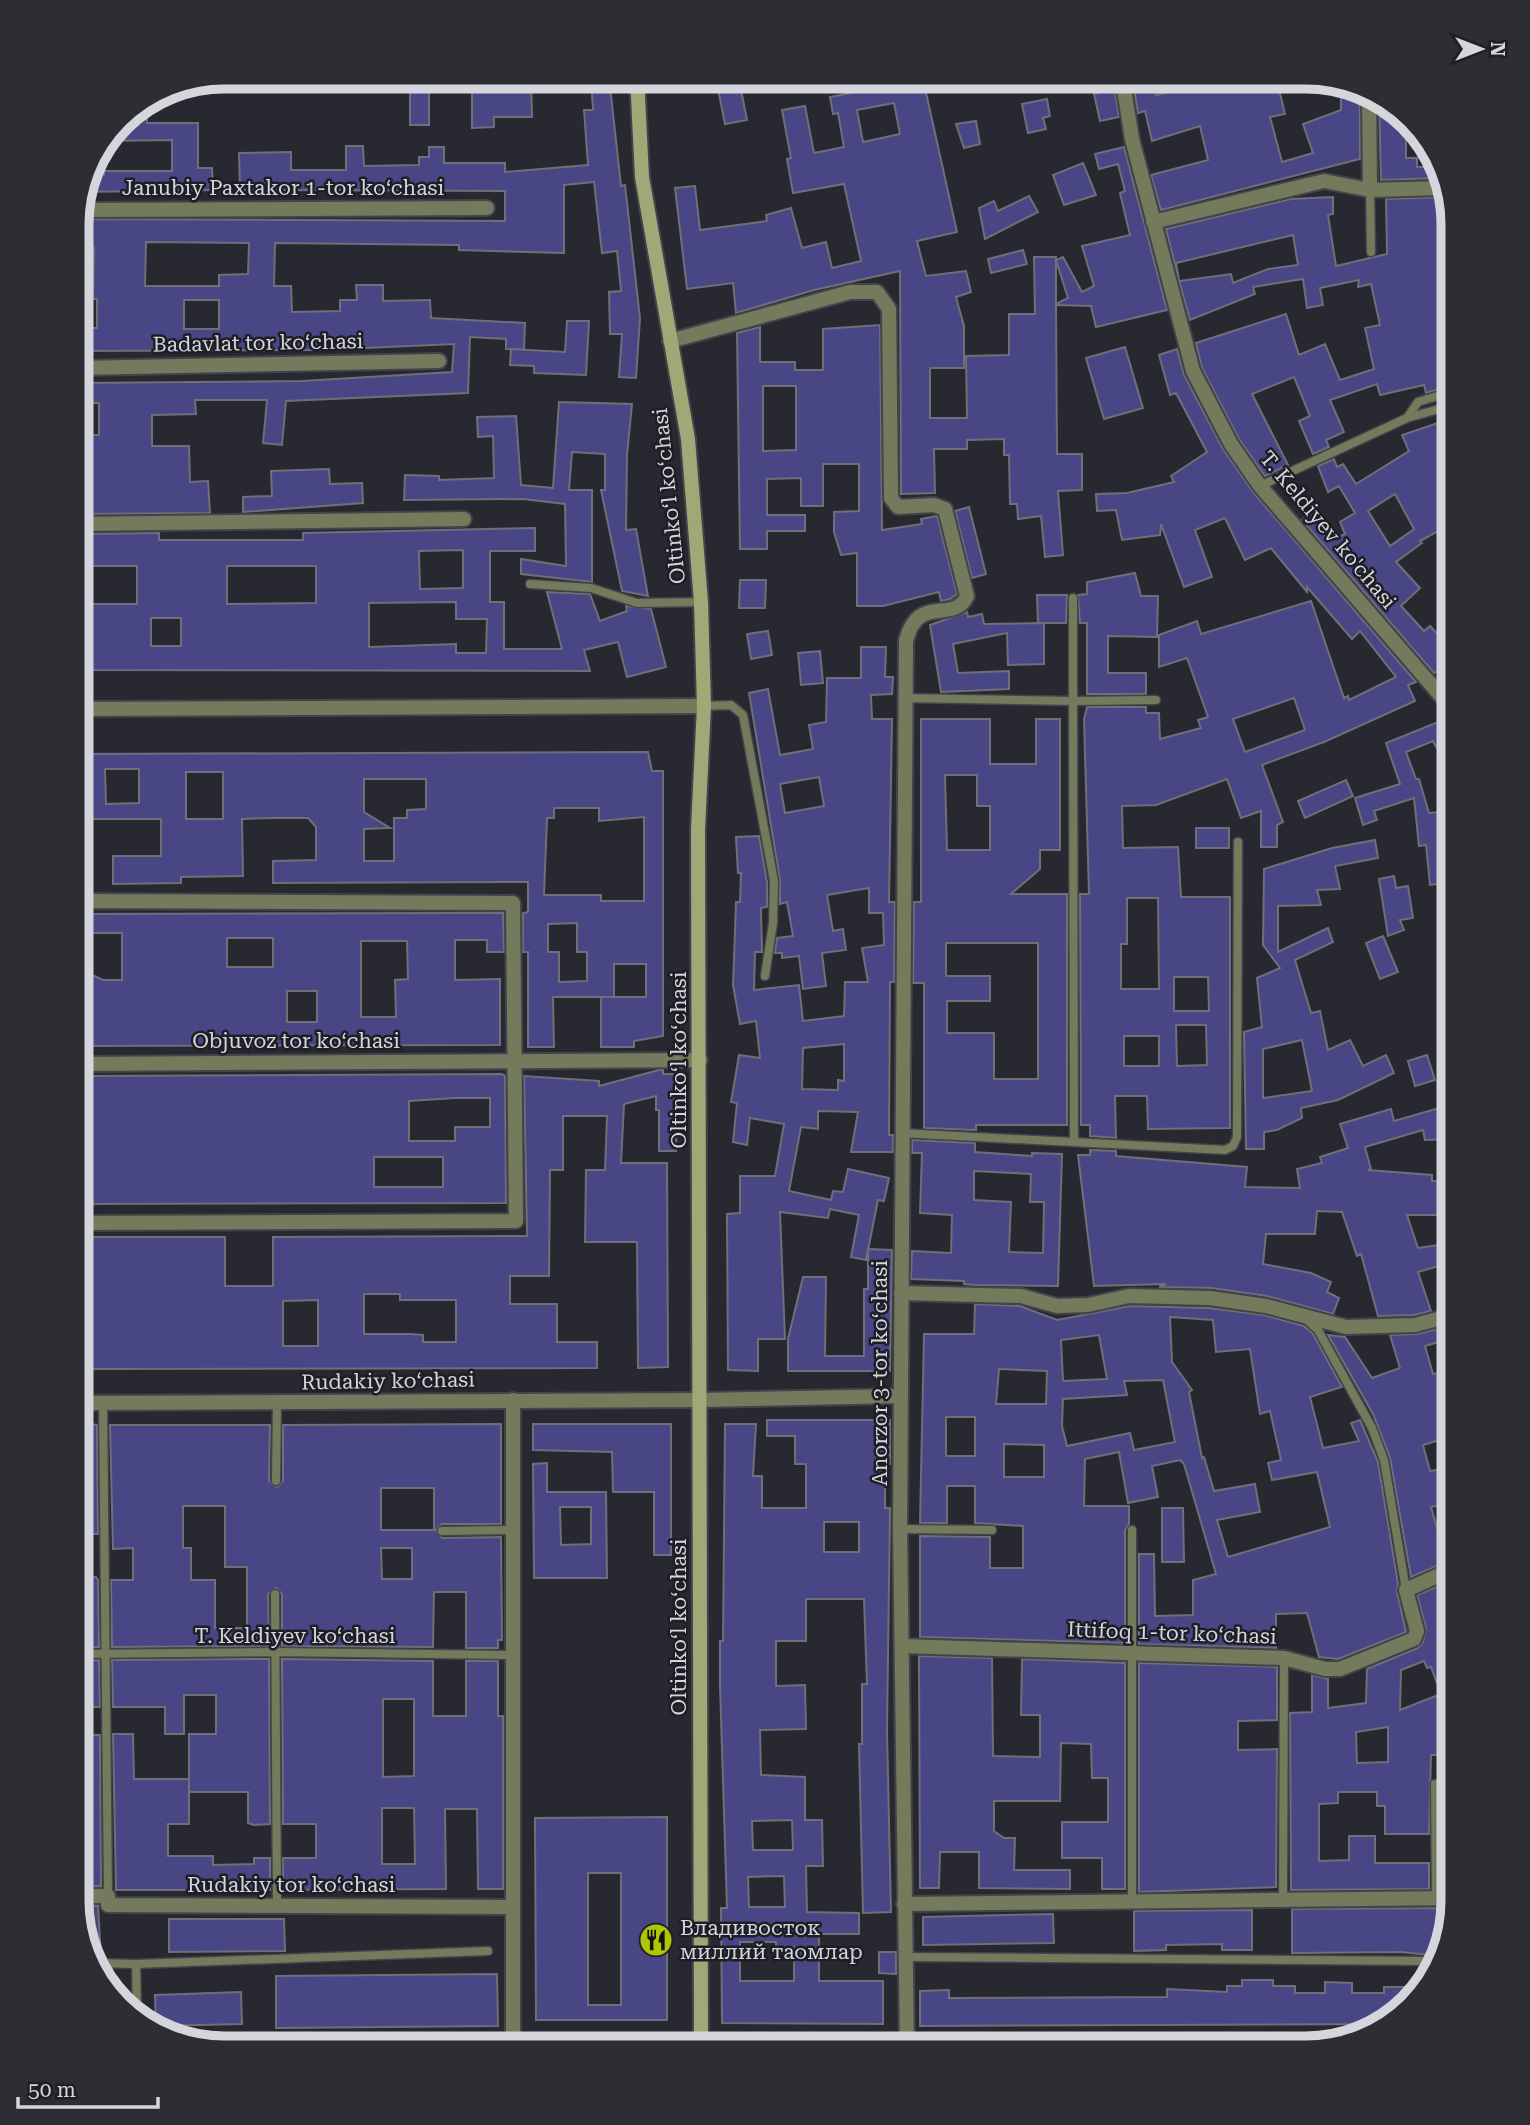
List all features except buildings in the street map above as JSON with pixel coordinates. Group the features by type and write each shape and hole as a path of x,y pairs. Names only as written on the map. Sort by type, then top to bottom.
{"main road":[{"name":"Oltinkoʻl koʻchasi","path":"638,89 642,177 688,439 701,602 704,706 698,829 701,2035"}],"street":[{"name":"T. Keldiyev ko'chasi","path":"1124,90 1132,139 1193,371 1231,444 1260,486 1441,696"},
{"path":"1369,105 1370,190"},
{"path":"1153,222 1324,181 1370,190 1436,188"},
{"name":"Janubiy Paxtakor 1-tor koʻchasi","path":"91,210 487,208"},
{"name":"Anorzor 3-tor koʻchasi","path":"670,341 850,292 877,292 889,309 891,498 898,507 934,505 945,509 967,596 964,603 956,608 919,614 910,625 906,641 900,1528 907,2036"},
{"name":"Badavlat tor koʻchasi","path":"90,368 439,361"},
{"path":"90,524 464,519"},
{"path":"90,709 704,706"},
{"path":"89,1223 516,1221 513,902 90,901"},
{"name":"Objuvoz tor koʻchasi","path":"89,1064 700,1060"},
{"path":"901,1293 1021,1296 1058,1306 1087,1305 1129,1296 1171,1295 1266,1306 1346,1327 1415,1325 1441,1318"},
{"name":"Rudakiy koʻchasi","path":"89,1403 277,1404 900,1396"},
{"path":"513,1400 513,2035"},
{"path":"1406,1590 1441,1574"},
{"name":"Ittifoq 1-tor koʻchasi","path":"902,1646 1284,1658 1325,1669 1340,1669 1414,1639 1417,1631 1406,1590"},
{"name":"Rudakiy tor koʻchasi","path":"89,1896 108,1896 108,1905 513,1907"},
{"path":"904,1904 1441,1899"}],"lane":[{"path":"1370,190 1371,252"},
{"path":"1407,418 1419,402 1441,395"},
{"path":"1260,486 1407,418 1441,408"},
{"path":"530,584 591,588 637,603 701,602"},
{"path":"1073,598 1074,1142"},
{"path":"905,698 1156,700"},
{"path":"704,706 732,705 743,715 756,772 774,881 773,923 765,976"},
{"path":"901,1133 1225,1150 1233,1146 1237,1137 1238,842"},
{"path":"1303,1316 1318,1330 1372,1428 1384,1460 1406,1590"},
{"path":"103,1404 103,1654 108,1896"},
{"path":"276,1481 277,1404"},
{"path":"900,1528 992,1530"},
{"path":"442,1531 514,1530"},
{"path":"1132,1530 1132,1902"},
{"path":"275,1594 277,1905"},
{"name":"T. Keldiyev koʻchasi","path":"89,1654 276,1652 513,1655"},
{"path":"1283,1901 1284,1658"},
{"path":"1435,1784 1436,1899"},
{"path":"105,1963 488,1951"},
{"path":"905,1957 1426,1961"},
{"path":"136,1964 137,2003"}],"place":[{"name":"Владивосток миллий таомлар","path":"656,1940"}]}
